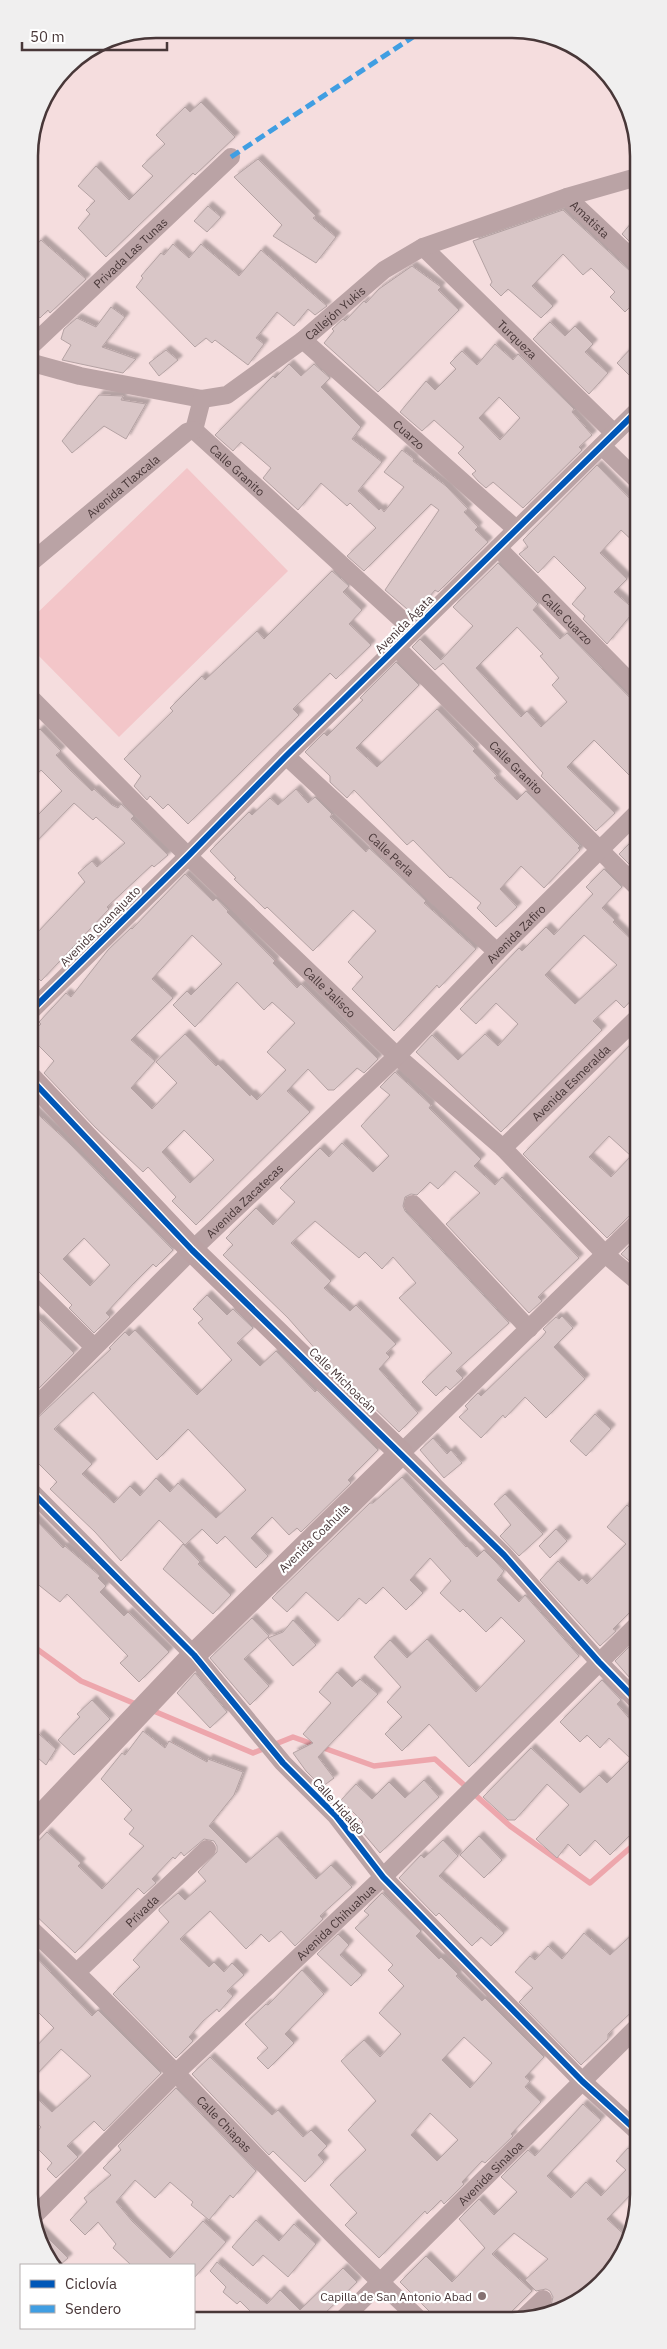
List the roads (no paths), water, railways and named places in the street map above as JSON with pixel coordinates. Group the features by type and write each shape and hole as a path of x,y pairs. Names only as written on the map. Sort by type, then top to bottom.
{"street":[{"name":"Privada Las Tunas","path":"38,339 231,157"},
{"name":"Callejón Yukis","path":"38,364 80,376 202,399 227,395 303,340 384,270 423,247 566,197 630,179"},
{"name":"Amatista","path":"566,197 630,256"},
{"name":"Turqueza","path":"423,247 613,432"},
{"name":"Cuarzo","path":"303,340 516,529"},
{"path":"194,430 202,399"},
{"name":"Avenida Ágata","path":"188,856 286,756 630,417"},
{"name":"Avenida Tlaxcala","path":"38,556 187,432 194,430"},
{"name":"Calle Granito","path":"194,430 413,630"},
{"path":"602,446 630,473"},
{"name":"Calle Cuarzo","path":"498,548 630,682"},
{"name":"Calle Granito","path":"396,647 630,879"},
{"name":"Calle Jalisco","path":"38,705 188,856 397,1056 503,1148 605,1254 629,1275"},
{"name":"Calle Perla","path":"286,756 497,952"},
{"name":"Avenida Zafiro","path":"397,1056 497,952 630,821"},
{"name":"Avenida Guanajuato","path":"38,1004 188,856"},
{"name":"Avenida Esmeralda","path":"503,1148 630,1026"},
{"name":"Avenida Zacatecas","path":"38,1404 192,1250 397,1056"},
{"name":"Calle Michoacán","path":"38,1087 192,1250 504,1555 599,1662 629,1693"},
{"path":"413,1204 529,1329"},
{"name":"Avenida Coahuila","path":"38,1819 152,1697 194,1655 629,1230"},
{"path":"38,1291 94,1347"},
{"name":"Calle Hidalgo","path":"38,1498 194,1655 283,1763 336,1816 384,1876 582,2081 629,2124"},
{"name":"Avenida Chihuahua","path":"39,2211 177,2072 384,1876 629,1632"},
{"name":"Privada","path":"77,1972 207,1850"},
{"name":"Calle Chiapas","path":"38,1935 177,2072 380,2282 412,2312"},
{"name":"Avenida Sinaloa","path":"350,2312 629,2035"},
{"path":"532,2309 543,2299"}],"waterway":[{"path":"38,1650 81,1681 138,1705"},
{"path":"149,1709 253,1753 293,1737 374,1766 435,1759 510,1826 590,1883 629,1849"}],"place":[{"name":"Capilla de San Antonio Abad","path":"482,2296"}]}
